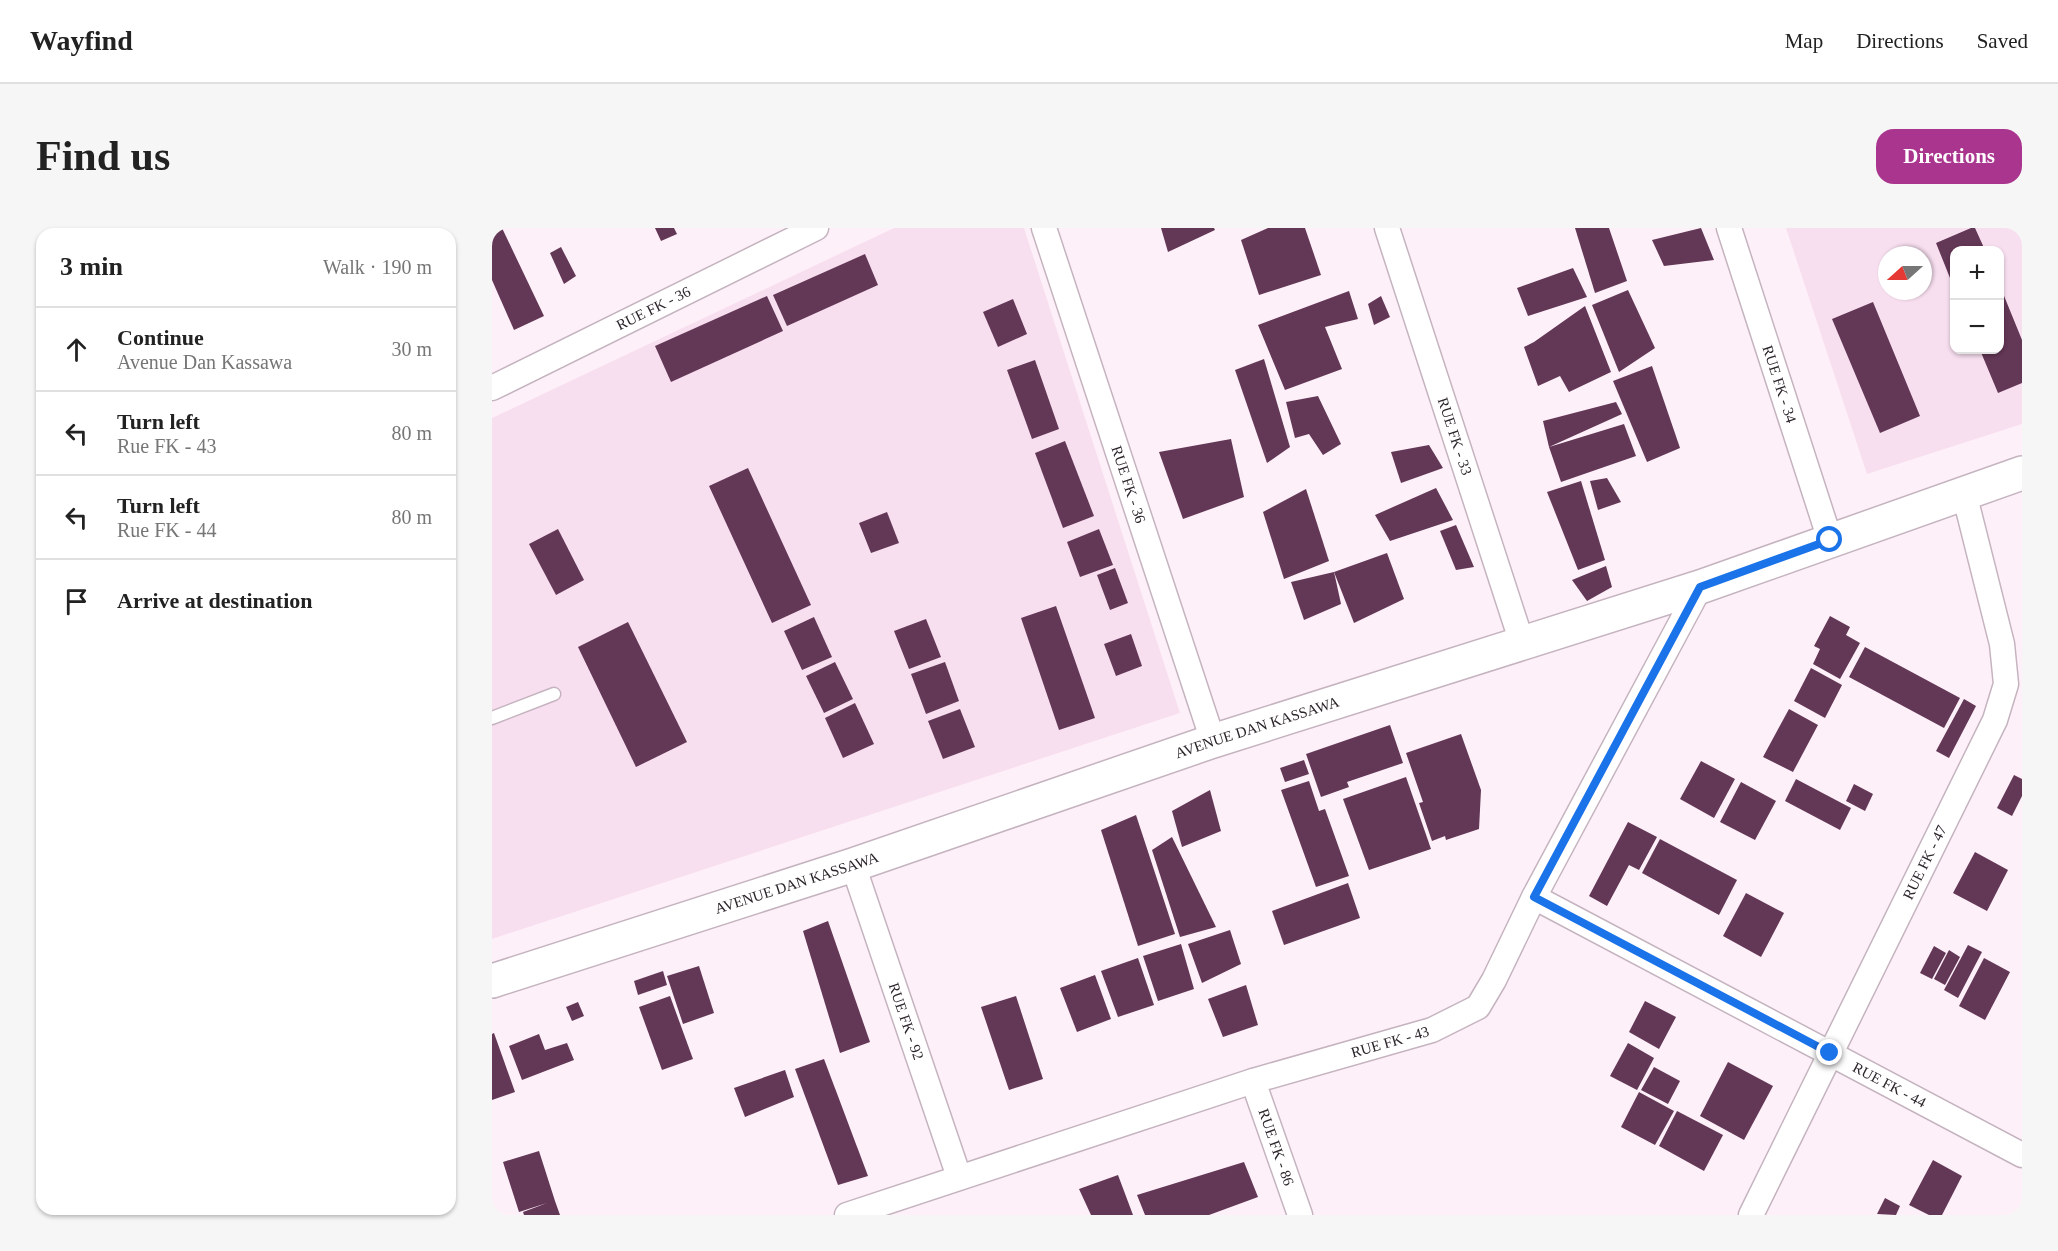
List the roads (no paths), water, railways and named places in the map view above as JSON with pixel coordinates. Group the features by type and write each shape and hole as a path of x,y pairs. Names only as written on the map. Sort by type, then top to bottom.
{"street":[{"name":"RUE FK - 36","path":"492,388 816,228"},
{"name":"RUE FK - 36","path":"1044,228 1213,741"},
{"name":"RUE FK - 33","path":"1387,228 1522,643"},
{"name":"RUE FK - 34","path":"1729,228 1830,540"},
{"name":"AVENUE DAN KASSAWA","path":"492,981 853,864 1213,741 1700,587 2022,473"},
{"name":"RUE FK - 47","path":"1751,1215 1995,720 2006,684 2002,644 1964,493"},
{"name":"RUE FK - 43","path":"847,1215 1253,1081 1432,1030 1478,1007 1494,980 1534,897 1700,587"},
{"name":"RUE FK - 92","path":"853,864 959,1177"},
{"name":"RUE FK - 44","path":"1534,897 2022,1155"},
{"name":"RUE FK - 86","path":"1253,1081 1300,1215"}],"lane":[{"path":"492,718 554,694"}]}
